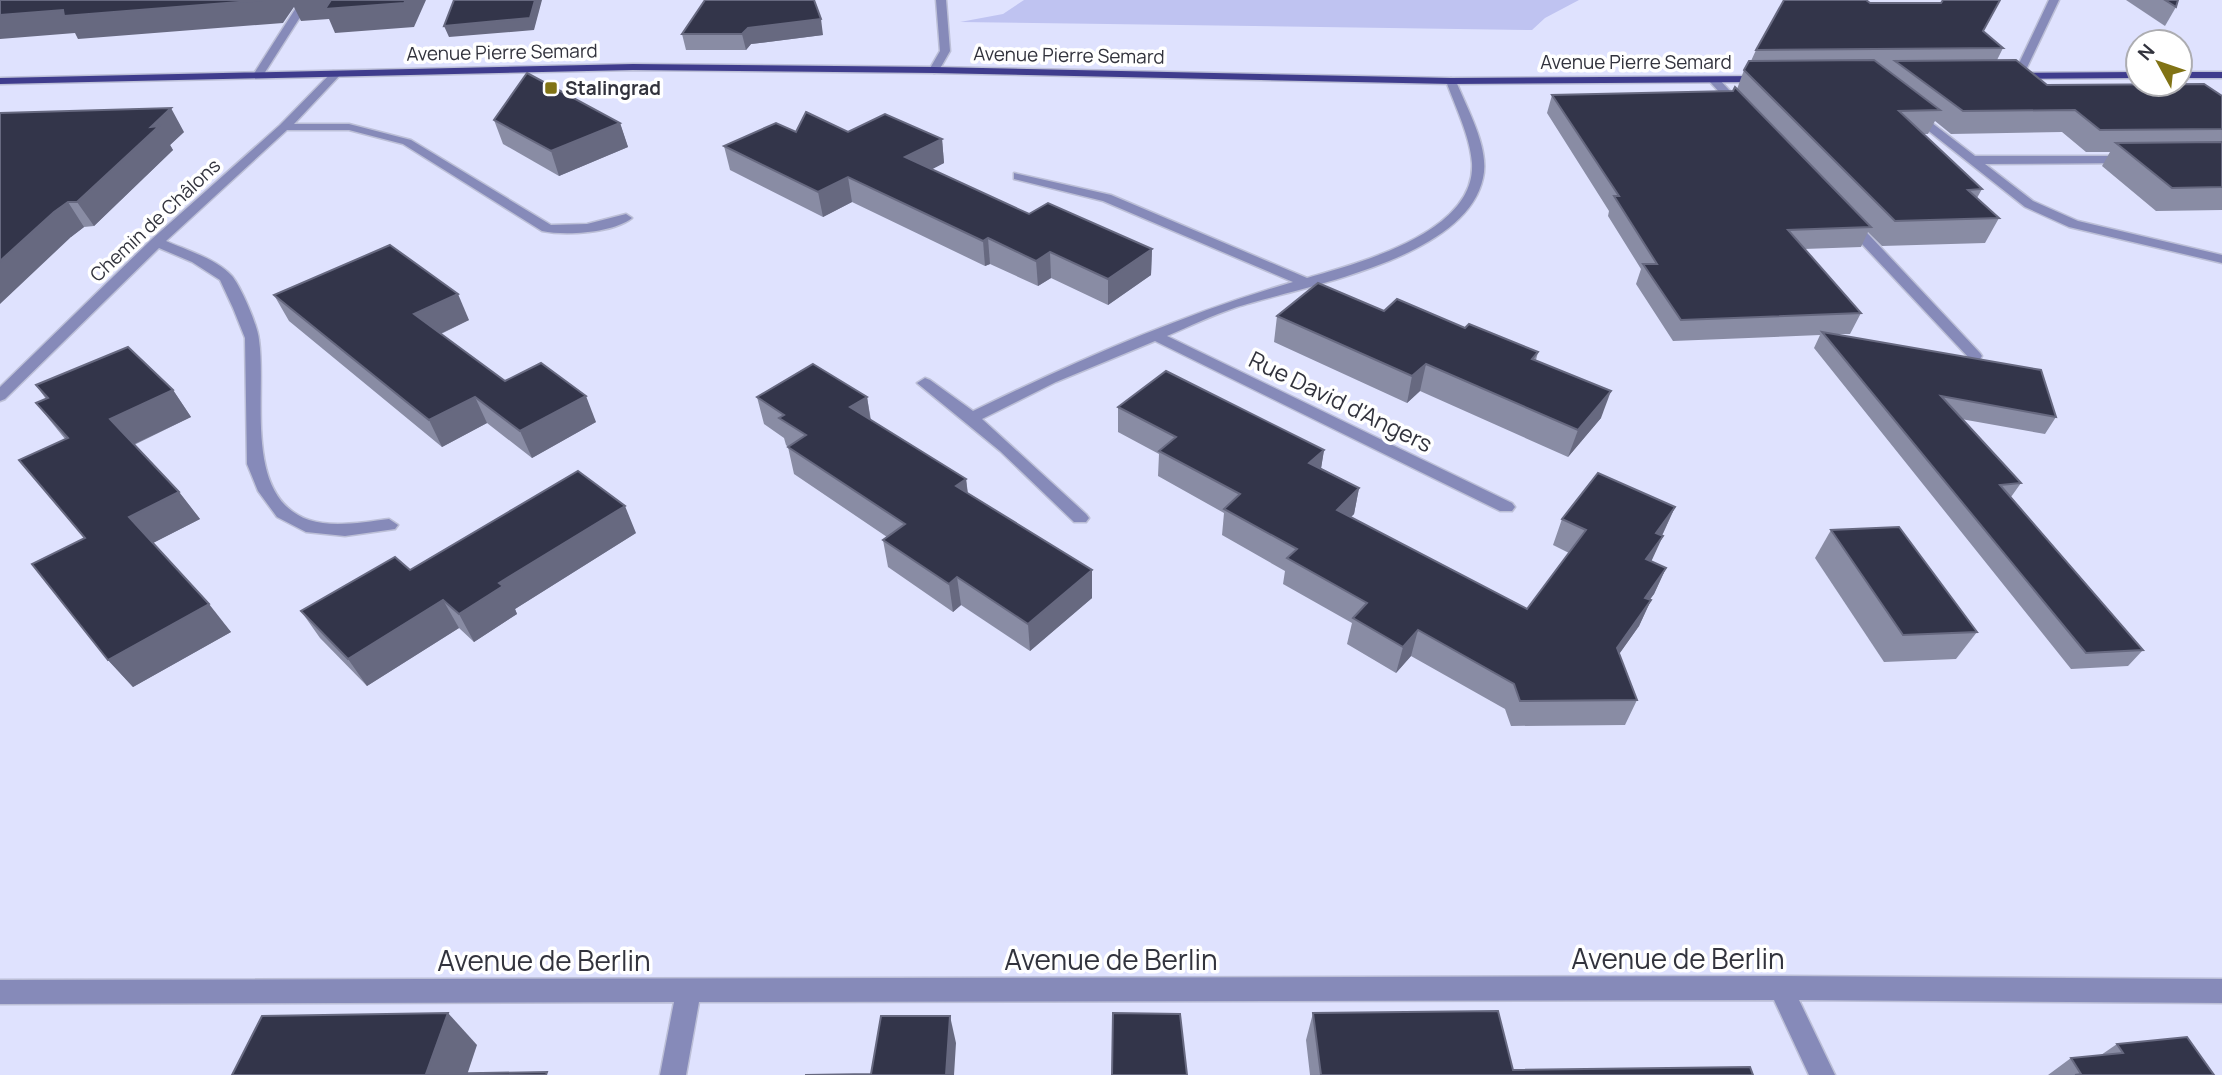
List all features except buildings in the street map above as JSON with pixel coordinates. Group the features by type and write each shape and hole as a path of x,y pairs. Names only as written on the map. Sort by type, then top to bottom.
{"main road":[{"name":"Avenue Pierre Semard","path":"0,81 633,67 934,70 1451,81 1778,79"},
{"path":"2005,76 2124,75"},
{"path":"2194,75 2222,75"}],"street":[{"path":"258,75 306,0"},
{"path":"934,70 945,51 942,0"},
{"path":"2018,76 2054,0"},
{"name":"Chemin de Châlons","path":"0,396 157,242 284,127 337,74"},
{"path":"1713,79 1747,115"},
{"path":"974,417 1051,379 1229,305 1396,255 1448,222 1468,198 1477,179 1478,163 1475,147 1451,81"},
{"path":"1908,109 2029,204 2074,224 2222,259"},
{"path":"284,127 349,127 407,142 547,228 565,232 626,218"},
{"path":"1971,160 2138,159"},
{"path":"1018,176 1107,198 1305,282"},
{"path":"1842,215 1975,356"},
{"path":"157,242 197,260 226,278 240,308 251,338 255,464 266,491 283,513 306,526 345,530 389,525"},
{"name":"Rue David d'Angers","path":"1156,336 1506,507"},
{"path":"925,383 974,417 1009,447 1080,518"},
{"path":"1781,988 1822,1075"},
{"name":"Avenue de Berlin","path":"0,992 1781,988 2222,991"},
{"path":"673,1075 689,989"}],"shaded area":[{"path":"1024,0 1579,0 1545,18 1532,30 960,22 1003,14"}],"place":[{"name":"Stalingrad","path":"551,88"}]}
